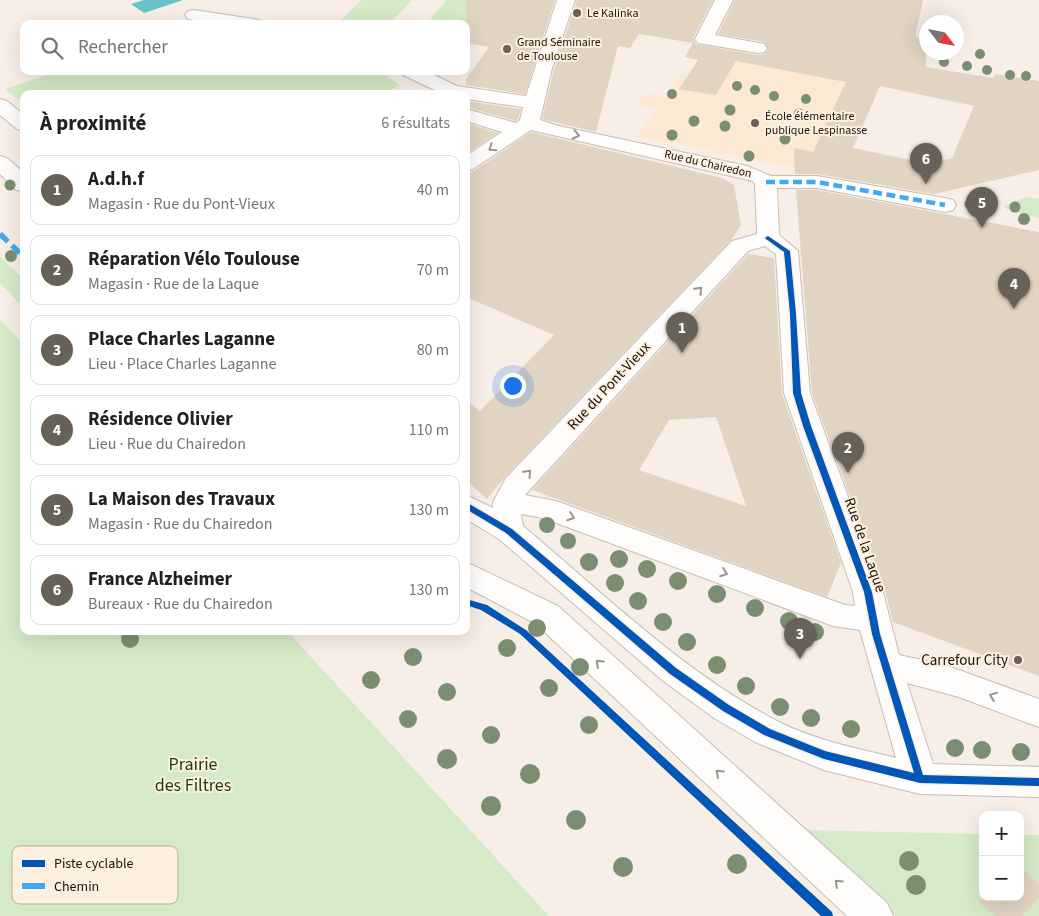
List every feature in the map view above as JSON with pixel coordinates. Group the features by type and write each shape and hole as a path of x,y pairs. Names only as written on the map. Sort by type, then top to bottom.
{"street":[{"path":"470,162 527,119 566,0"},
{"path":"724,0 704,39 758,48"},
{"path":"194,15 227,20"},
{"path":"418,75 450,90"},
{"path":"470,98 527,119"},
{"path":"0,104 20,122"},
{"path":"470,115 527,119"},
{"name":"Rue du Chairedon","path":"527,119 554,131 748,172 766,182 817,182 945,205"},
{"path":"0,162 20,181"},
{"path":"766,182 768,238"},
{"name":"Rue du Pont-Vieux","path":"508,517 516,485 740,246 768,238"},
{"name":"Rue de la Laque","path":"768,238 787,251 794,314 797,393 807,426 868,592 873,619 886,666 920,779"},
{"path":"470,506 508,517 672,671 726,708 768,732 824,755 920,779 1039,782"},
{"path":"508,517 546,508 844,617 873,619"},
{"path":"470,575 547,615 874,916"},
{"path":"886,666 912,669 944,677 1039,714"}],"shaded area":[{"name":"École élémentaire publique Lespinasse","path":"741,52 885,76 840,176 637,137 657,109 636,105 645,93 665,96 681,74 724,82"}],"green space":[{"path":"362,0 412,0 393,20 341,20"},
{"path":"447,0 497,0 470,21 430,19"},
{"path":"47,75 385,75 400,85 391,90 20,90 20,101 5,89"},
{"path":"1030,197 1033,199 1039,198 1039,218 1011,212 1004,207 1010,202"},
{"path":"0,256 20,276 20,304 0,283"},
{"name":"Prairie des Filtres","path":"0,320 20,341 20,635 291,635 549,916 0,916"},
{"path":"800,830 979,834 979,901 1024,901 1024,835 1039,835 1039,916 896,916"}],"water":[{"path":"144,0 183,0 144,13 131,4"}],"building":[{"name":"Grand Séminaire de Toulouse","path":"466,0 555,0 525,94 466,85 466,79 489,47 470,44 470,20 466,20"},
{"path":"577,0 713,0 693,38 696,44 758,55 764,54 768,49 764,42 718,34 735,0 923,0 915,37 919,37 919,60 926,60 926,67 994,78 995,74 1039,81 1039,170 934,194 817,174 795,174 794,148 813,152 846,82 736,61 716,95 679,89 698,60 685,57 693,43 639,34 630,48 618,46 596,132 542,119 554,69","holes":["880,86 974,106 952,158 931,164 853,148"]},
{"path":"470,102 521,109 516,121 470,108"},
{"path":"470,124 498,133 470,151"},
{"path":"531,132 722,178 734,185 741,225 732,239 505,477 487,499 470,484 470,403 480,411 554,335 470,299 470,172"},
{"path":"796,190 817,190 1039,232 1039,676 893,622 885,591 860,519 859,521 812,393"},
{"path":"748,254 774,258 782,394 841,563 827,597 532,490","holes":["716,417 746,506 639,470 669,420"]},
{"path":"1024,871 1039,884 1039,898 1022,916 995,916 978,901 1024,901"}],"marked path":[{"path":"766,182 817,182 945,205"},
{"path":"0,234 20,253"}],"cycle path":[{"path":"768,238 787,251 793,314 797,393 807,426 868,592 876,634 920,779"},
{"path":"470,507 509,531 673,671 726,708 767,732 824,755 920,779 1039,782"},
{"path":"470,603 484,607 523,632 828,916"}],"place":[{"name":"Le Kalinka","path":"577,13"},
{"name":"Grand Séminaire de Toulouse","path":"507,49"},
{"name":"École élémentaire publique Lespinasse","path":"755,123"},
{"name":"France Alzheimer","path":"926,184"},
{"name":"La Maison des Travaux","path":"982,228"},
{"name":"Résidence Olivier","path":"1014,309"},
{"name":"A.d.h.f","path":"682,353"},
{"name":"Réparation Vélo Toulouse","path":"848,473"},
{"name":"Place Charles Laganne","path":"800,659"},
{"name":"Carrefour City","path":"1018,660"}]}
